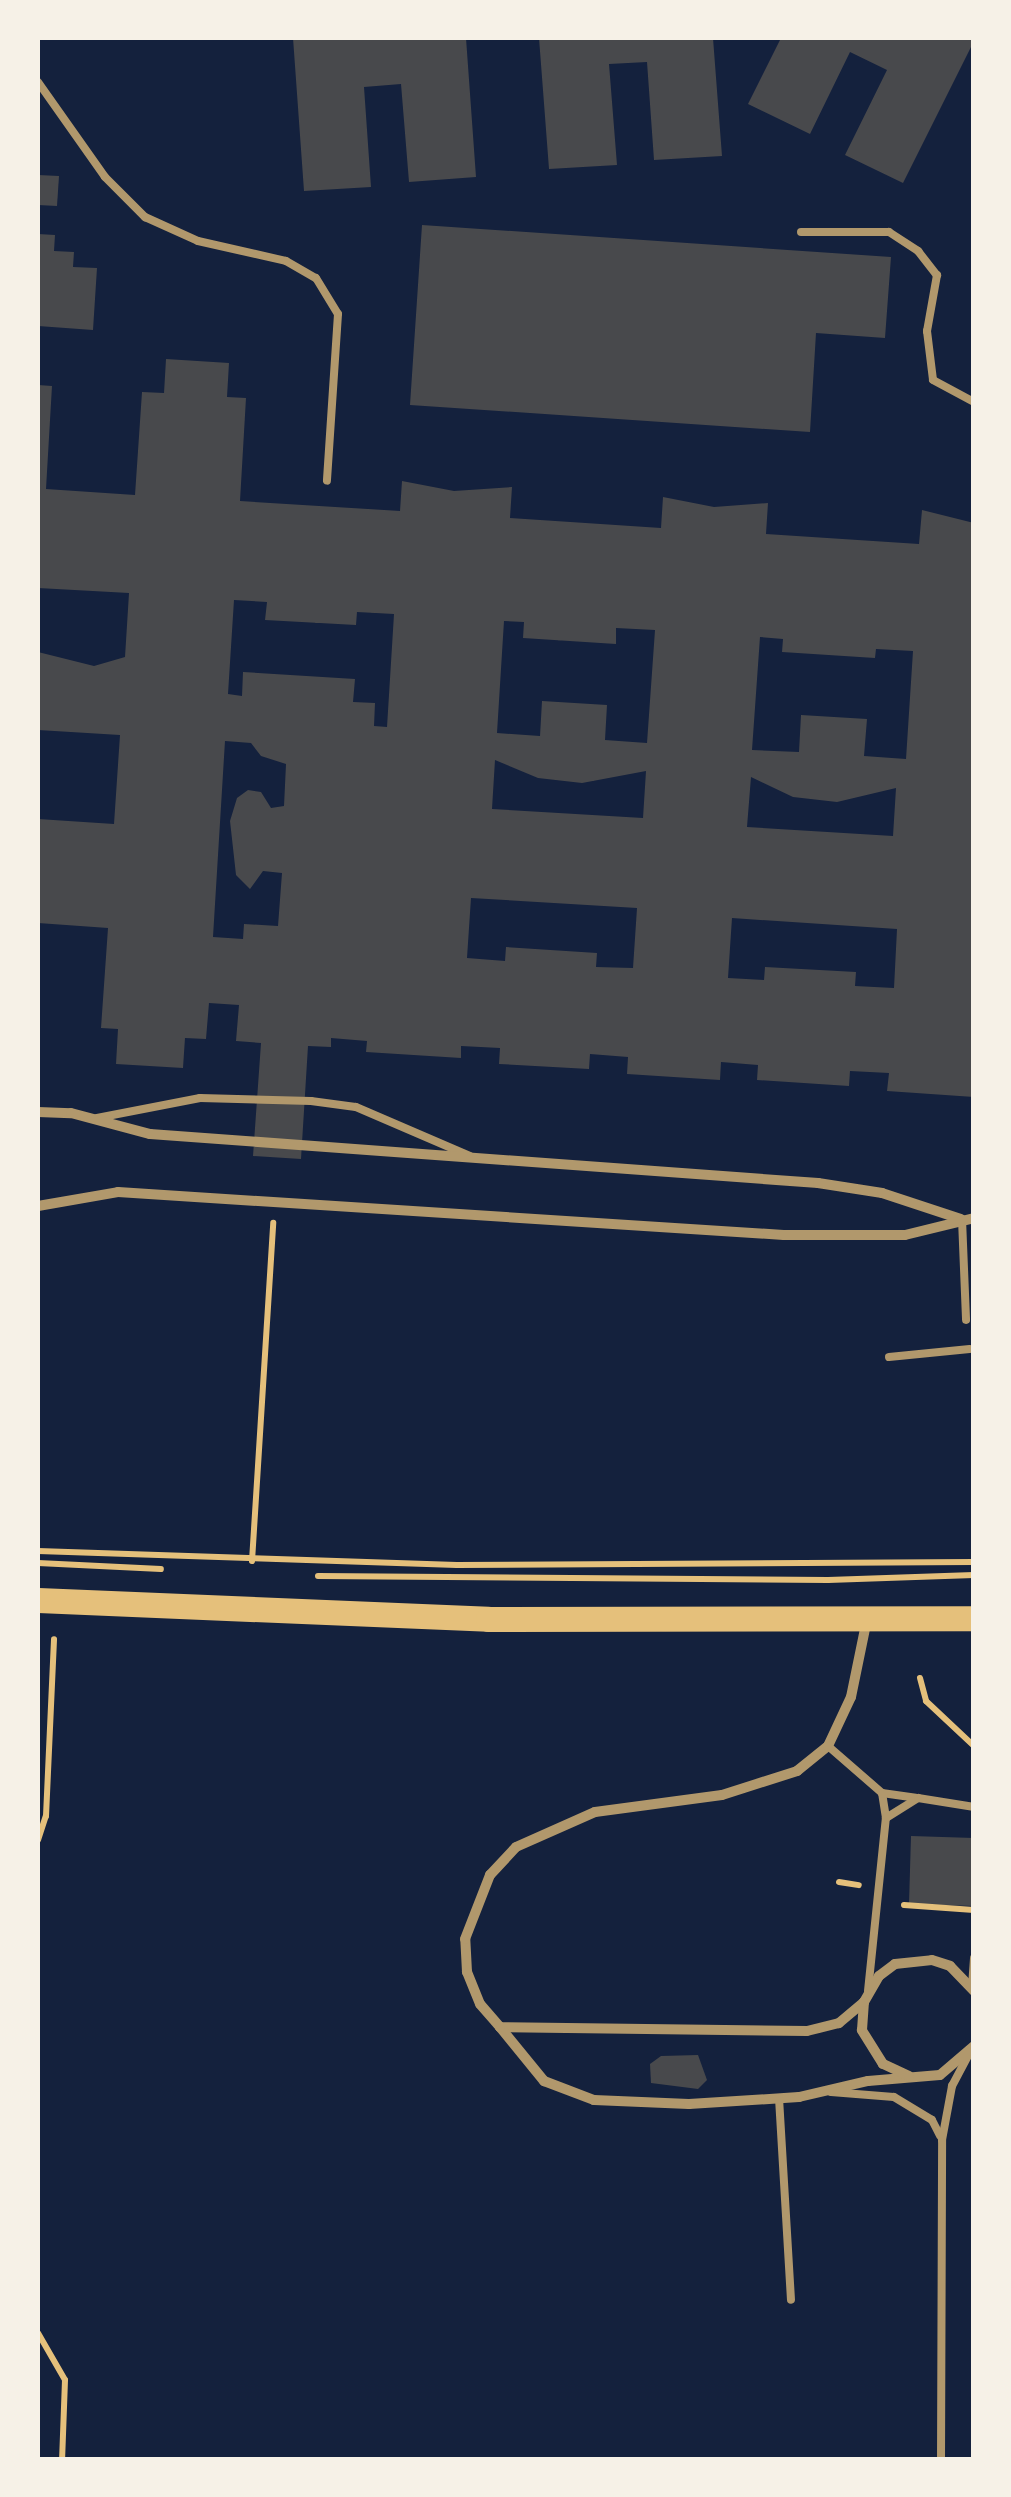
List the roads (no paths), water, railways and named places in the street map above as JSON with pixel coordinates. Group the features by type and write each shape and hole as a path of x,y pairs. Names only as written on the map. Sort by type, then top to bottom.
{"main road":[{"path":"38,1600 488,1619 970,1617"}],"street":[{"path":"38,1112 92,1119 150,1134 818,1183 882,1193 968,1218"},
{"path":"38,1206 118,1192 784,1235 905,1235 968,1218"},
{"path":"867,1619 851,1698 828,1746 796,1771 764,1784 595,1812 516,1847 474,1902 465,1940 467,1972 480,2004 544,2082 594,2100 688,2104 779,2098 920,2078 949,2070 972,2048"},
{"path":"500,2027 807,2030 839,2023 895,1964 913,1959 950,1966 973,1988"},
{"path":"866,1997 862,2030 870,2048 900,2074 920,2078"}],"lane":[{"path":"38,82 105,177 145,217 198,241 286,261 316,278 338,314 327,482"},
{"path":"801,232 888,232 918,252 937,275 927,331 933,380 974,402"},
{"path":"92,1119 200,1098 312,1101 356,1107 480,1160"},
{"path":"966,1320 968,1218"},
{"path":"888,1357 970,1349"},
{"path":"828,1746 882,1793 974,1808"},
{"path":"866,1997 886,1818 882,1793"},
{"path":"886,1818 918,1798"},
{"path":"973,1988 974,1958"},
{"path":"942,2460 942,2140 952,2086 972,2048"},
{"path":"822,2092 894,2097 932,2120 942,2140"},
{"path":"779,2098 791,2300"}]}
